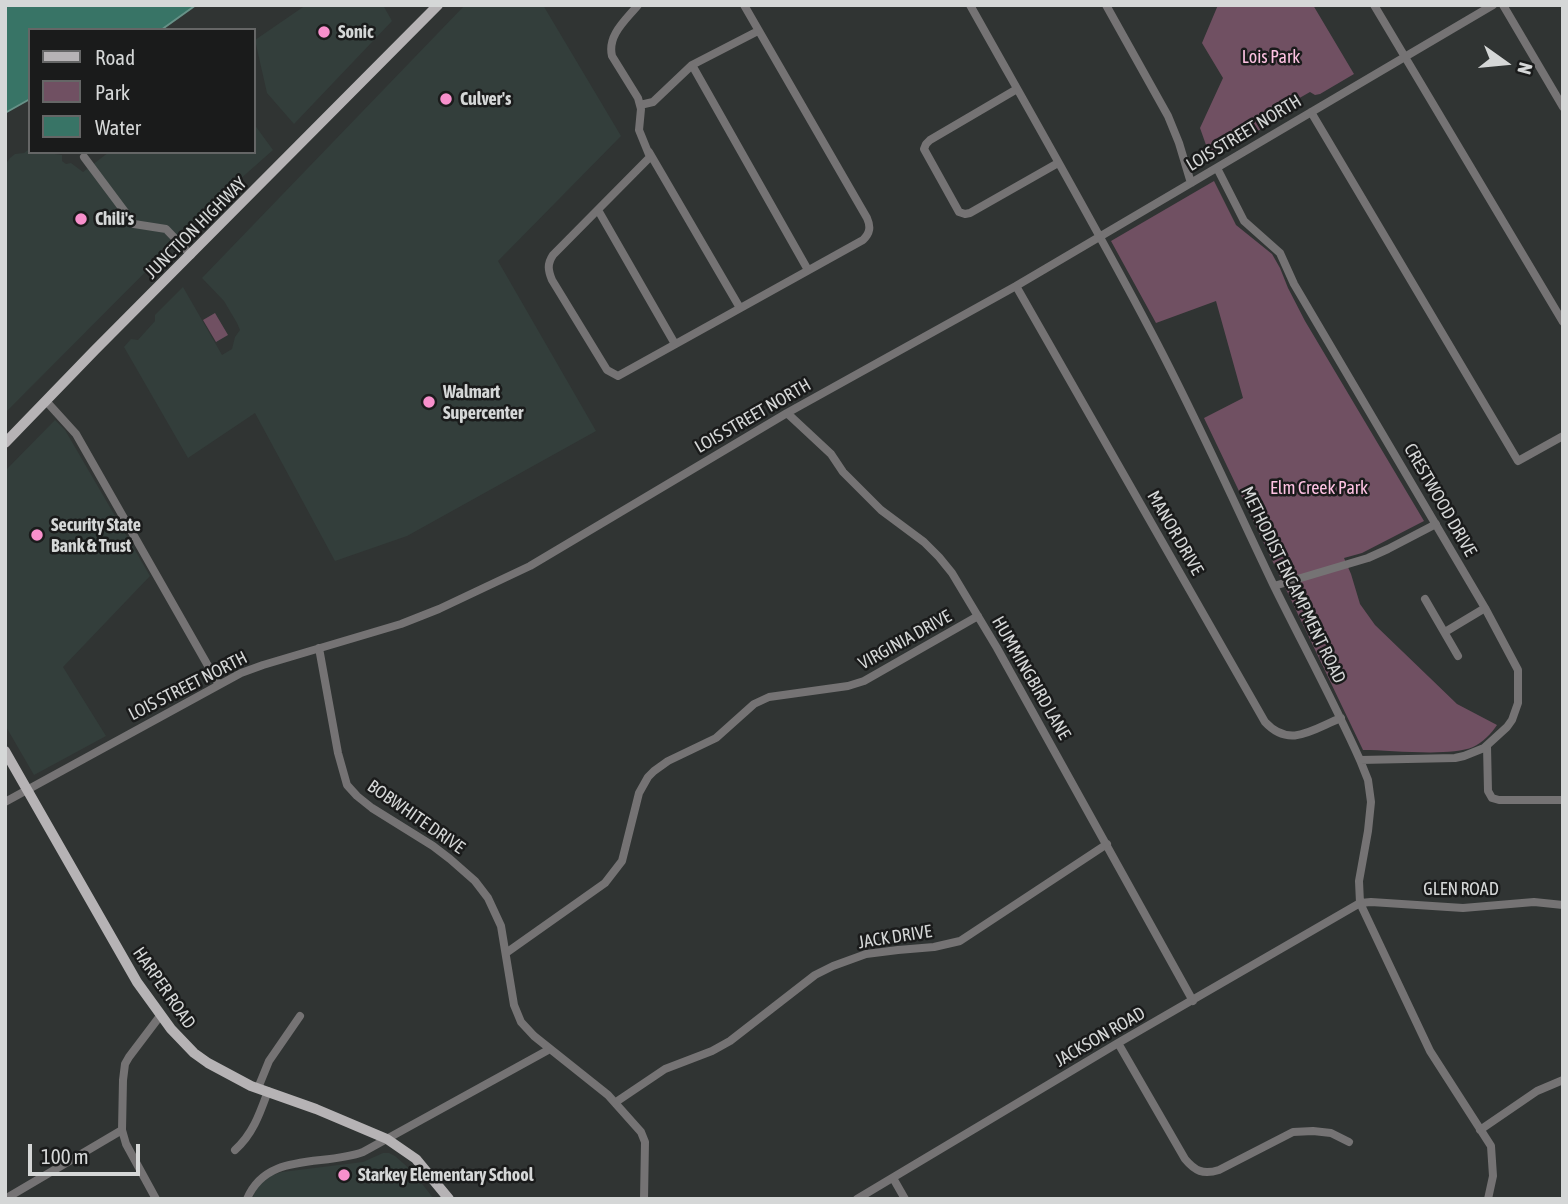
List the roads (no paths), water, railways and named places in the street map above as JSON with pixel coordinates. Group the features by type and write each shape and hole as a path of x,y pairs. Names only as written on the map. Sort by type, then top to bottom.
{"main road":[{"name":"JUNCTION HIGHWAY","path":"5,443 438,5"},
{"name":"HARPER ROAD","path":"5,751 137,982 160,1016 194,1053 237,1079 387,1139 416,1159 449,1199"}],"street":[{"path":"638,5 615,33 612,56 638,98 639,130 648,149 740,308"},
{"path":"648,149 650,158 553,255 548,270 607,370 618,376 867,236 870,230 867,218 744,5"},
{"name":"METHODIST ENCAMPMENT ROAD","path":"970,5 1149,328 1360,760 1368,780 1371,802 1359,881 1360,904 1430,1051 1490,1146 1493,1175 1488,1199"},
{"path":"1106,5 1168,116 1191,183"},
{"path":"1374,5 1563,322"},
{"name":"LOIS STREET NORTH","path":"5,803 251,669 422,616 530,566 787,414 1016,286 1493,5"},
{"path":"1503,5 1563,107"},
{"path":"640,105 653,102 692,65 758,31"},
{"path":"692,65 808,270"},
{"path":"1017,89 930,140 924,149 959,212 965,214 1058,163"},
{"path":"1311,112 1518,461 1563,436"},
{"path":"84,157 134,224 166,229 191,255"},
{"name":"CRESTWOOD DRIVE","path":"1217,168 1244,221 1280,253 1294,284 1485,608 1518,670 1518,703 1512,720 1487,746 1455,758 1360,760"},
{"path":"598,210 675,344"},
{"name":"MANOR DRIVE","path":"1016,286 1265,722 1286,736 1299,735 1340,718"},
{"path":"46,401 76,434 219,685"},
{"name":"HUMMINGBIRD LANE","path":"787,414 831,454 843,472 881,510 939,556 951,573 1107,844 1193,1001"},
{"path":"1274,586 1368,558 1436,524"},
{"path":"1426,598 1458,656"},
{"path":"1445,632 1485,608"},
{"name":"VIRGINIA DRIVE","path":"506,953 606,883 622,861 639,793 648,777 661,765 716,738 761,700 864,681 978,616"},
{"name":"BOBWHITE DRIVE","path":"318,648 338,753 347,785 372,808 433,846 475,881 488,898 501,926 516,1012 521,1022 534,1036 616,1102 641,1132 645,1142 645,1199"},
{"path":"1487,746 1488,791 1492,797 1499,800 1563,800"},
{"name":"JACK DRIVE","path":"616,1102 665,1069 730,1041 814,975 866,954 934,947 960,941 1107,844"},
{"name":"GLEN ROAD","path":"1360,904 1371,902 1463,908 1534,902 1563,905"},
{"name":"JACKSON ROAD","path":"857,1199 1118,1043 1360,904"},
{"path":"156,1199 126,1144 122,1130 122,1080 125,1064 160,1016"},
{"path":"235,1150 252,1129 269,1061 300,1016"},
{"path":"1118,1043 1185,1159 1199,1172 1219,1170 1293,1132 1331,1133 1349,1142"},
{"path":"247,1199 260,1178 276,1169 358,1154 550,1049"},
{"path":"1480,1130 1537,1091 1563,1080"},
{"path":"5,1199 122,1130"},
{"path":"893,1178 905,1199"}],"water":[{"path":"5,5 196,5 164,28 28,28 28,100 5,113"}],"place":[{"name":"Sonic","path":"324,32"},
{"name":"Culver's","path":"446,99"},
{"name":"Chili's","path":"81,219"},
{"name":"Walmart Supercenter","path":"429,402"},
{"name":"Security State Bank & Trust","path":"37,535"},
{"name":"Starkey Elementary School","path":"344,1175"}],"park label":[{"name":"Lois Park","path":"1271,57"},
{"name":"Elm Creek Park","path":"1319,488"}]}
